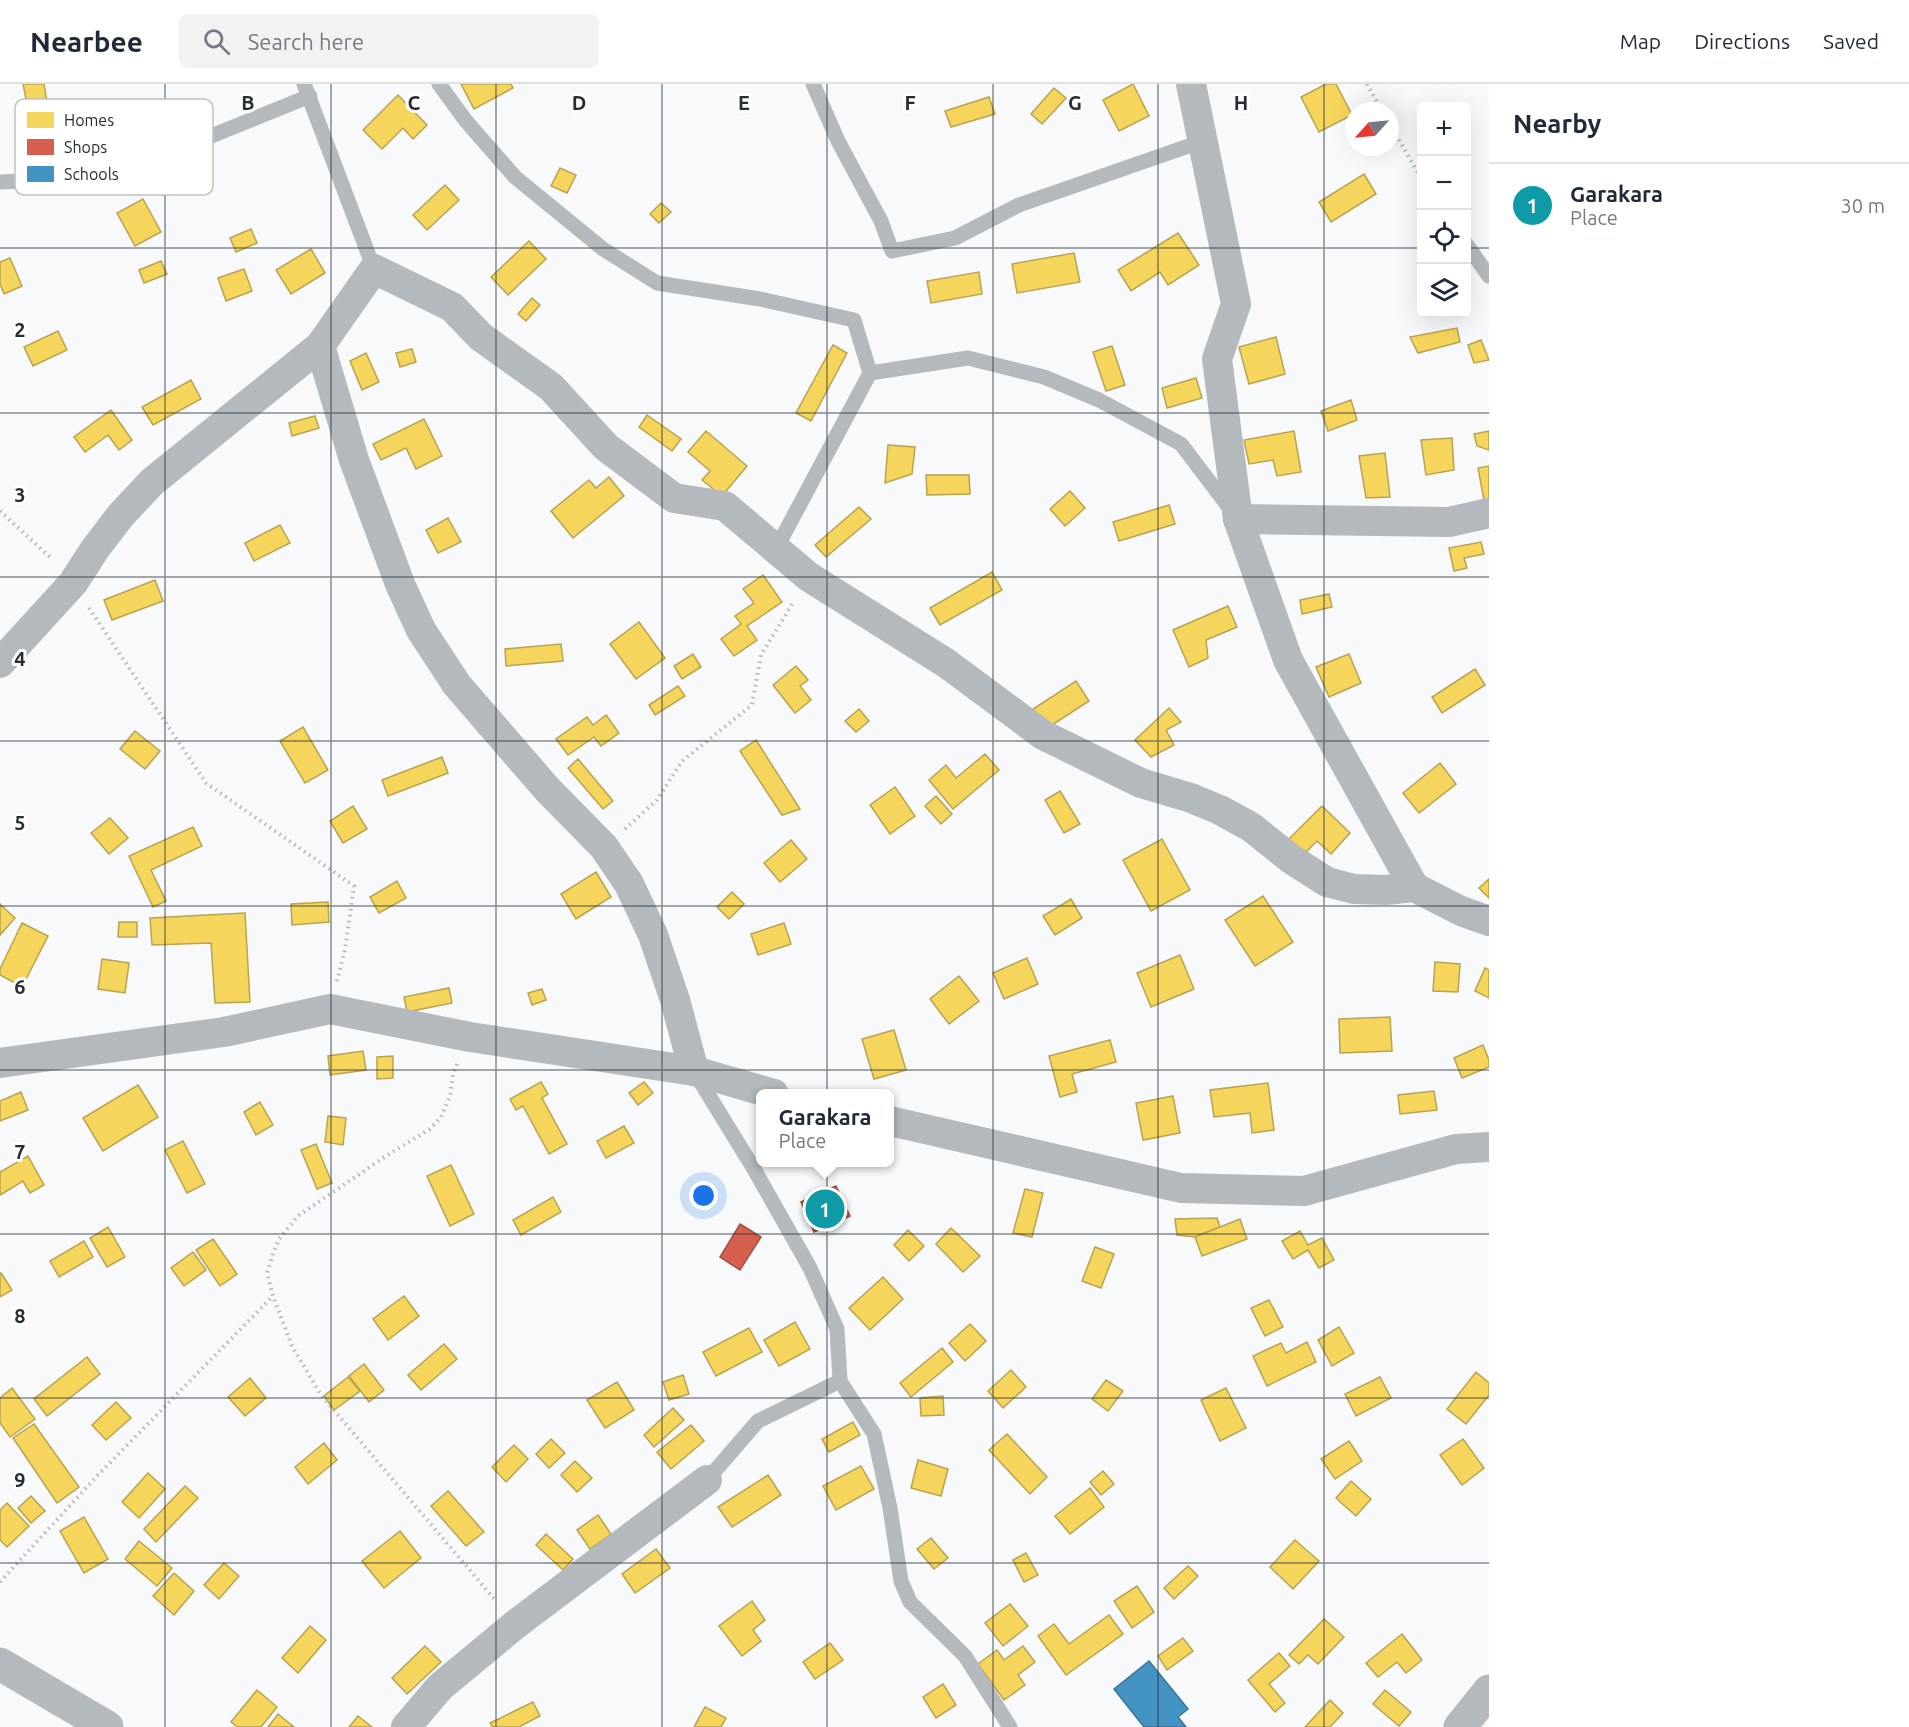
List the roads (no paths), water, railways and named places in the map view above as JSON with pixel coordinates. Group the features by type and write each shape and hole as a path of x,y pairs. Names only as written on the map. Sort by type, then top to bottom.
{"street":[{"path":"1191,84 1236,304 1217,359 1238,519 1288,660 1414,887"},
{"path":"0,663 73,583 121,515 152,482 320,346 374,270 452,307 481,337 552,387 606,447 674,498 725,506 809,578 946,663 1043,735 1141,783 1191,798 1220,810 1251,827 1291,859 1327,882 1354,889 1385,890 1414,887 1461,911 1489,921"},
{"path":"320,346 354,460 400,584 421,630 457,685 502,740 604,847 629,884 652,935 675,1000 693,1071"},
{"path":"1238,519 1449,522 1489,513"},
{"path":"0,1063 224,1032 330,1009 470,1037 693,1071 756,1089"},
{"path":"894,1122 1181,1188 1304,1191 1456,1149 1489,1148"},
{"path":"406,1727 440,1687 516,1624 707,1480"},
{"path":"0,1664 107,1727"},
{"path":"1460,1727 1489,1691"}],"lane":[{"path":"439,84 466,122 515,177 603,249 657,283 760,299 854,320 870,373 776,549"},
{"path":"813,84 838,141 881,221 892,251 955,238 1019,205 1203,141"},
{"path":"213,132 307,90 374,270"},
{"path":"0,182 15,181"},
{"path":"1471,250 1489,276"},
{"path":"870,373 968,358 1044,377 1099,400 1181,444 1238,519"},
{"path":"693,1071 754,1169 810,1268 837,1329 840,1381 874,1434 890,1508 901,1581 910,1602 965,1656 1010,1727"},
{"path":"707,1480 758,1421 840,1381"}],"place":[{"name":"Garakara","path":"825,1209"}]}
